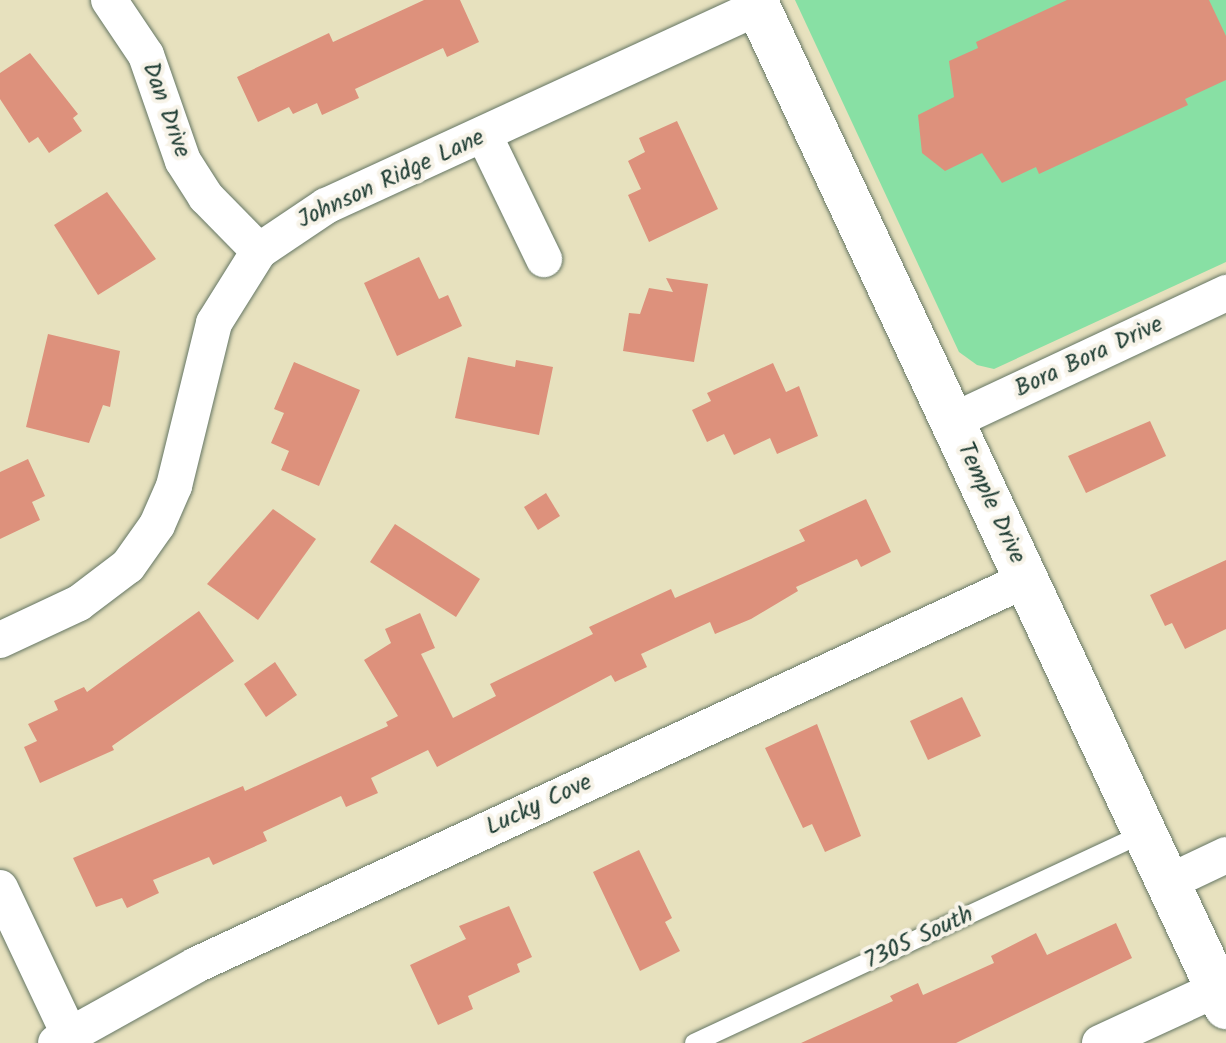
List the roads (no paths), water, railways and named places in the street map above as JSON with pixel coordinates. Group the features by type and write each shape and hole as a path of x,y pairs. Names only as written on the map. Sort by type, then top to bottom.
{"street":[{"name":"Dan Drive","path":"109,0 146,55 183,161 206,197 259,251"},
{"name":"Johnson Ridge Lane","path":"0,640 79,603 128,566 157,525 174,486 214,323 259,251 326,206 484,135 756,4"},
{"name":"Temple Drive","path":"756,4 1222,998"},
{"path":"484,135 544,259"},
{"name":"Bora Bora Drive","path":"953,421 1226,293"},
{"name":"Lucky Cove","path":"63,1038 196,965 1027,579"},
{"path":"1167,883 1226,855"},
{"path":"0,888 63,1038"},
{"path":"1100,1043 1222,998"}],"lane":[{"name":"7305 South","path":"694,1043 1144,833"}]}
